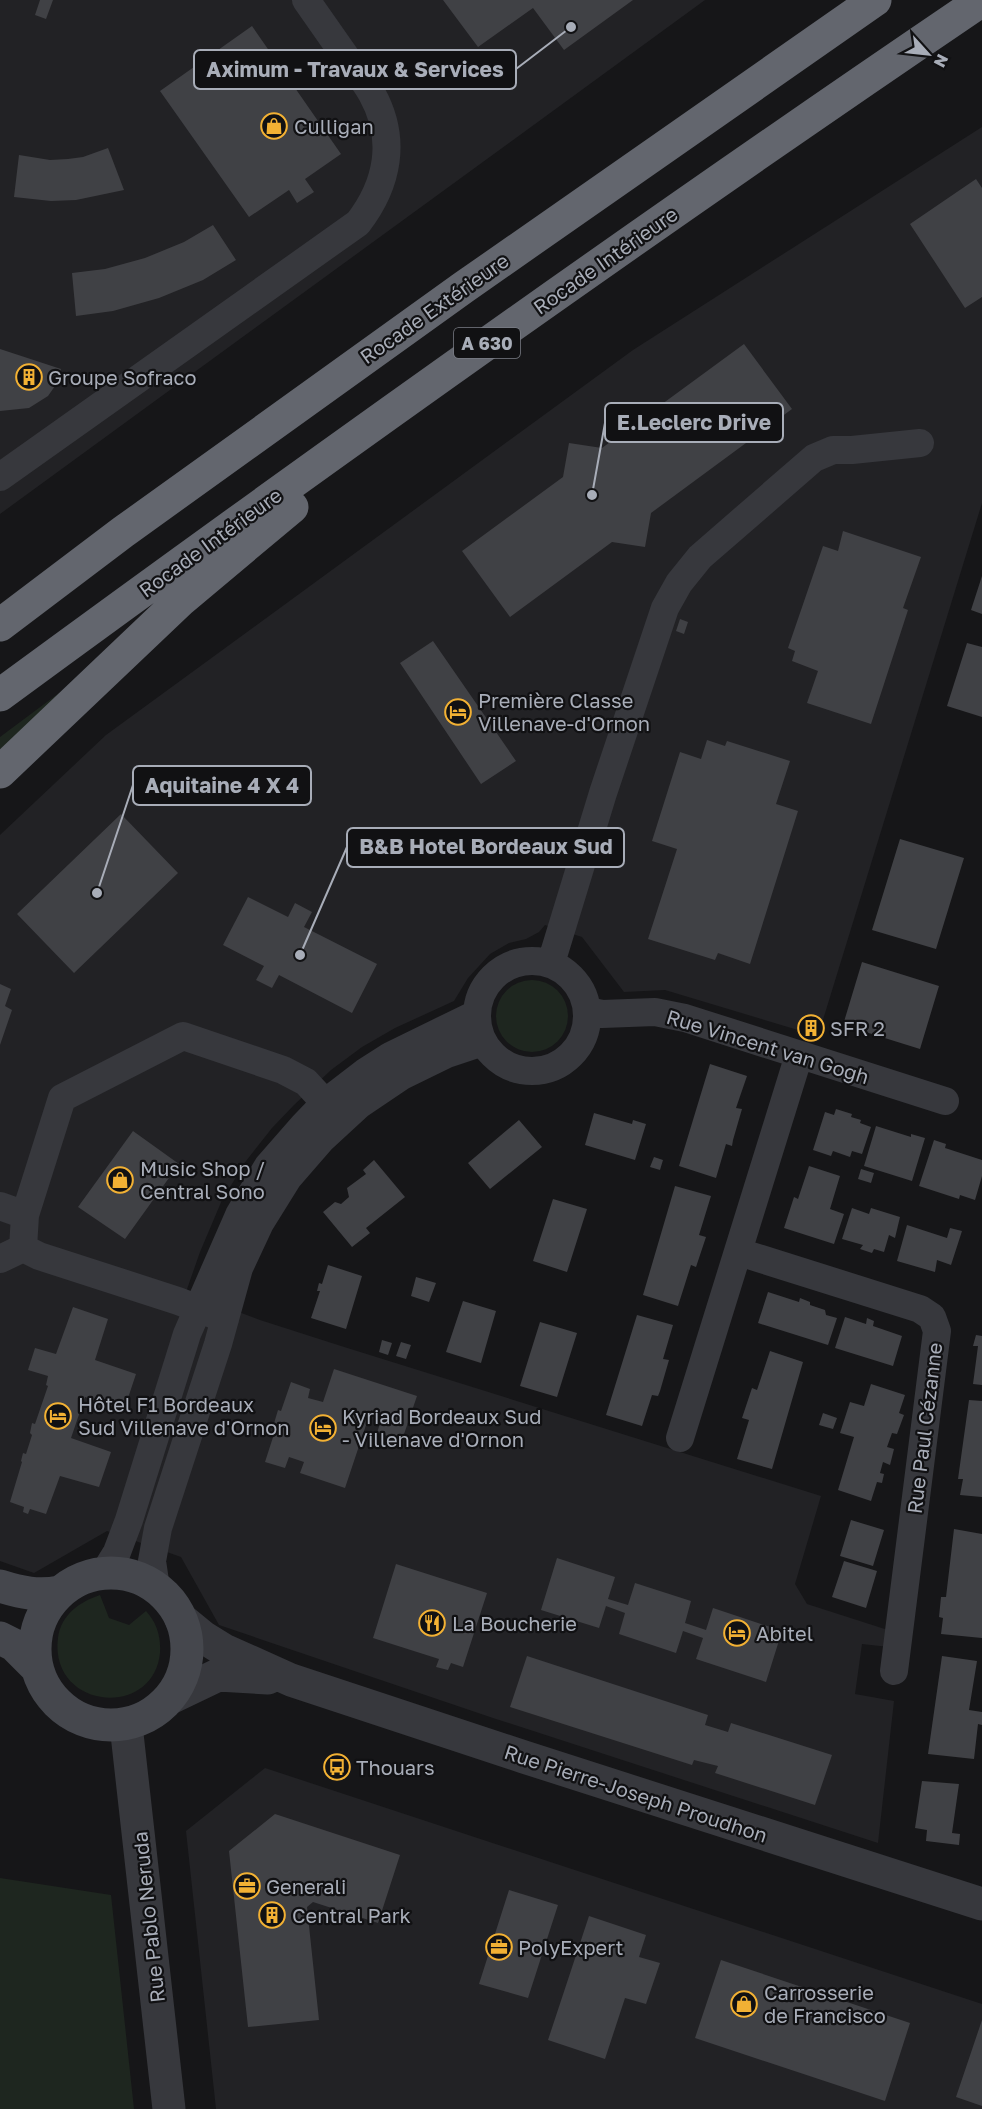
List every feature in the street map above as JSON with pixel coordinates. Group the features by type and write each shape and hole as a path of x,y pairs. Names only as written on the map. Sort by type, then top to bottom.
{"highway":[{"name":"Rocade Extérieure","path":"0,625 123,531 464,287 875,0"},
{"name":"Rocade Intérieure","path":"0,695 501,333 982,0"},
{"path":"0,772 181,600 501,333"}],"main road":[{"path":"104,1573 122,1574 140,1579 156,1588 171,1602 181,1619 186,1639 186,1660 181,1680 170,1698 150,1715 126,1725 102,1726 80,1720 60,1707 45,1689 36,1667 34,1647 38,1626 46,1608 60,1592 80,1579 104,1573"},
{"path":"0,1586 28,1594 43,1595 60,1592"},
{"path":"0,1638 14,1645 36,1667"}],"street":[{"path":"0,477 358,223 371,206 379,188 387,150 381,113 372,94 306,0"},
{"path":"551,963 638,685 665,609 679,583 700,557 814,458 833,450 920,443"},
{"path":"534,960 551,963 565,971 577,982 585,996 588,1011 586,1033 575,1052 558,1066 537,1072 515,1070 496,1059 483,1042 477,1028 476,1014 480,997 488,982 501,970 517,963 534,960"},
{"name":"Rue Vincent van Gogh","path":"588,1011 602,1014 655,1012 685,1018 945,1101"},
{"path":"156,1588 152,1561 158,1528 225,1319 239,1268 260,1223 334,1111 390,1056 476,1014"},
{"path":"225,1319 39,1256 12,1254 12,1210 63,1098 183,1036 283,1070 306,1082 334,1111"},
{"path":"104,1573 117,1552 129,1520 187,1334 239,1215 268,1166 303,1126 377,1092 402,1076 447,1054 483,1042"},
{"path":"680,1438 799,1055"},
{"name":"Rue Paul Cézanne","path":"739,1252 920,1309 932,1317 936,1331 894,1671"},
{"name":"Rue Pierre-Joseph Proudhon","path":"181,1619 224,1650 291,1680 513,1754 982,1904"},
{"name":"Rue Pierre-Joseph Proudhon","path":"170,1698 218,1675 291,1680"},
{"name":"Rue Pablo Neruda","path":"126,1725 169,2109"}],"shaded area":[{"path":"0,0 705,0 0,514"},
{"path":"982,127 982,503 818,1036 665,990 624,992 582,937 545,925 539,932 526,939 509,943 490,954 468,978 454,1001 395,1028 362,1047 331,1070 294,1105 246,1161 222,1200 186,1292 260,1320 821,1496 795,1584 807,1604 891,1631 889,1647 862,1644 855,1694 894,1701 878,1843 493,1718 219,1625 181,1557 107,1531 34,1573 0,1561 0,835 106,735 633,350"},
{"path":"59,693 62,699 0,760 0,737"},
{"path":"532,980 546,983 558,990 565,1002 568,1016 565,1030 558,1042 546,1049 532,1052 518,1049 506,1042 499,1030 496,1016 499,1002 506,990 518,983"},
{"path":"100,1595 109,1618 129,1625 146,1611 156,1625 159,1636 160,1653 153,1675 140,1689 122,1696 103,1697 84,1692 69,1680 60,1662 58,1638 67,1616 85,1601"},
{"path":"265,1768 982,2004 982,2109 216,2109 186,1831"},
{"path":"0,1878 111,1895 134,2109 0,2109"}],"building":[{"path":"40,0 53,0 46,19 35,15"},
{"path":"443,0 633,0 564,50 533,8 478,47"},
{"path":"252,26 341,154 305,179 314,192 297,203 289,190 249,217 160,91"},
{"path":"108,148 124,190 76,200 51,201 14,197 19,155 50,160 68,159 83,157"},
{"path":"976,179 982,188 982,297 965,308 910,224"},
{"path":"213,225 236,260 203,280 159,298 113,311 76,316 72,273 105,269 145,258 184,242"},
{"path":"744,344 792,409 651,513 645,547 612,542 510,617 462,551 563,477 569,443 602,448"},
{"name":"Groupe Sofraco","path":"0,349 61,369 55,386 48,396 29,408 0,411"},
{"path":"843,531 921,557 903,608 908,610 871,724 807,703 818,671 792,661 795,651 788,648 823,546 838,551"},
{"path":"982,576 982,614 971,610"},
{"path":"680,619 688,622 684,634 676,631"},
{"name":"Première Classe Villenave-d'Ornon","path":"433,641 516,761 481,784 400,663"},
{"path":"967,643 982,647 982,717 947,706"},
{"path":"707,740 725,746 727,741 790,761 776,804 798,811 750,964 718,953 715,960 648,939 677,849 652,841 680,752 701,759"},
{"path":"121,814 178,873 74,973 17,914"},
{"path":"900,839 964,858 936,949 872,930"},
{"path":"248,897 288,917 295,903 312,912 304,927 377,964 352,1013 279,975 272,988 256,980 264,966 223,945"},
{"path":"862,962 939,986 920,1049 843,1025"},
{"path":"0,984 11,989 5,1006 12,1010 0,1045"},
{"name":"SFR 2","path":"804,1021 820,1026 818,1036 801,1030"},
{"path":"710,1064 747,1076 736,1108 742,1109 732,1146 726,1144 716,1178 679,1166"},
{"path":"836,1109 852,1114 851,1117 871,1127 862,1154 852,1151 850,1157 833,1151 831,1156 813,1150 825,1112 834,1115"},
{"path":"594,1113 632,1124 633,1120 646,1124 635,1160 585,1145"},
{"path":"519,1120 542,1147 490,1189 468,1163"},
{"path":"876,1126 911,1137 911,1134 925,1138 912,1181 864,1166"},
{"path":"133,1131 179,1164 125,1239 78,1207"},
{"path":"934,1140 946,1144 945,1148 982,1160 982,1176 975,1200 960,1195 959,1199 919,1186"},
{"path":"654,1157 663,1160 660,1170 650,1167"},
{"path":"374,1160 405,1197 366,1228 370,1233 352,1247 323,1212 335,1202 341,1204 349,1197 347,1188 366,1174 363,1170"},
{"path":"809,1166 840,1176 830,1209 844,1214 834,1244 784,1228 794,1197 798,1199"},
{"path":"861,1169 874,1173 871,1183 858,1179"},
{"path":"675,1186 711,1196 699,1235 706,1237 696,1267 691,1265 678,1306 643,1295"},
{"path":"553,1199 587,1209 567,1272 533,1261"},
{"path":"852,1208 869,1214 871,1208 900,1217 895,1238 889,1235 884,1252 874,1249 872,1253 860,1249 863,1245 842,1239"},
{"path":"907,1225 947,1238 950,1228 962,1231 951,1265 937,1260 935,1272 897,1261"},
{"path":"328,1265 362,1276 346,1329 311,1318 320,1291 317,1291 319,1283 322,1284"},
{"path":"416,1277 436,1283 429,1302 411,1296"},
{"path":"768,1292 799,1302 800,1298 810,1302 810,1305 825,1310 826,1315 837,1318 828,1345 758,1323"},
{"path":"463,1301 496,1311 481,1363 446,1352"},
{"name":"Hôtel F1 Bordeaux Sud Villenave d'Ornon","path":"73,1307 108,1319 95,1360 136,1374 124,1410 85,1397 71,1438 111,1452 99,1487 60,1476 46,1514 30,1509 28,1514 23,1512 24,1507 10,1502 23,1453 26,1454 32,1435 30,1433 32,1423 35,1424 48,1386 46,1385 48,1376 28,1370 35,1348 56,1354"},
{"path":"637,1315 673,1325 663,1359 669,1360 660,1391 658,1396 652,1395 642,1426 606,1415"},
{"path":"845,1317 866,1324 867,1318 874,1321 873,1326 902,1336 893,1366 835,1348"},
{"path":"540,1322 577,1333 557,1397 520,1386"},
{"path":"976,1335 982,1336 982,1385 973,1384 978,1346 973,1346"},
{"path":"382,1340 392,1343 388,1355 379,1352"},
{"path":"401,1342 411,1345 406,1359 396,1356"},
{"path":"770,1351 803,1362 772,1469 737,1459 749,1420 742,1418 752,1388 757,1390"},
{"name":"Kyriad Bordeaux Sud - Villenave d'Ornon","path":"334,1369 417,1396 402,1440 377,1433 383,1414 371,1410 345,1488 300,1473 304,1462 289,1457 285,1468 265,1462 275,1431 272,1430 278,1410 281,1411 291,1382 310,1389 308,1398 323,1402"},
{"path":"871,1384 905,1395 899,1413 904,1415 897,1434 892,1433 887,1447 894,1449 890,1465 883,1462 880,1473 884,1474 882,1483 877,1482 871,1501 838,1490 854,1437 840,1433 850,1402 864,1406"},
{"path":"969,1400 982,1401 982,1497 960,1495 963,1479 958,1479"},
{"path":"823,1413 837,1418 833,1429 819,1425"},
{"path":"851,1520 884,1530 873,1566 840,1556"},
{"path":"954,1529 982,1534 982,1638 941,1634 943,1618 939,1617 941,1597 946,1597"},
{"path":"557,1558 615,1577 608,1599 628,1605 635,1583 691,1601 685,1623 706,1630 713,1608 782,1631 766,1682 696,1659 703,1638 683,1631 676,1653 619,1634 625,1613 606,1606 599,1628 541,1610"},
{"path":"844,1561 877,1571 866,1608 832,1597"},
{"name":"La Boucherie","path":"396,1564 487,1593 463,1667 451,1663 448,1670 436,1667 439,1659 373,1638"},
{"path":"527,1656 708,1715 705,1725 728,1732 731,1723 832,1755 815,1805 715,1773 718,1766 694,1760 692,1765 510,1707"},
{"path":"942,1656 977,1661 969,1710 982,1712 982,1725 978,1724 974,1759 928,1754"},
{"path":"922,1781 959,1784 952,1833 960,1834 959,1845 926,1841 927,1830 915,1828"},
{"name":"Central Park","path":"275,1814 400,1855 378,1923 313,1902 307,1907 319,2020 248,2027 229,1851"},
{"path":"509,1890 558,1905 528,1998 479,1984"},
{"path":"589,1916 646,1935 639,1957 660,1963 646,2004 625,1998 605,2059 548,2040"},
{"path":"721,1960 910,2023 885,2101 695,2038"},
{"path":"982,2020 982,2106 956,2097"}],"place":[{"name":"Aximum - Travaux & Services","path":"571,27"},
{"name":"Culligan","path":"274,126"},
{"name":"Groupe Sofraco","path":"29,377"},
{"name":"E.Leclerc Drive","path":"592,495"},
{"name":"Première Classe Villenave-d'Ornon","path":"458,712"},
{"name":"Aquitaine 4 X 4","path":"97,893"},
{"name":"B&B Hotel Bordeaux Sud","path":"300,955"},
{"name":"SFR 2","path":"811,1028"},
{"name":"Music Shop / Central Sono","path":"120,1180"},
{"name":"Hôtel F1 Bordeaux Sud Villenave d'Ornon","path":"58,1416"},
{"name":"Kyriad Bordeaux Sud - Villenave d'Ornon","path":"323,1428"},
{"name":"La Boucherie","path":"432,1623"},
{"name":"Abitel","path":"737,1633"},
{"name":"Thouars","path":"337,1767"},
{"name":"Generali","path":"247,1886"},
{"name":"Central Park","path":"272,1915"},
{"name":"PolyExpert","path":"499,1947"},
{"name":"Carrosserie de Francisco","path":"744,2004"}]}
